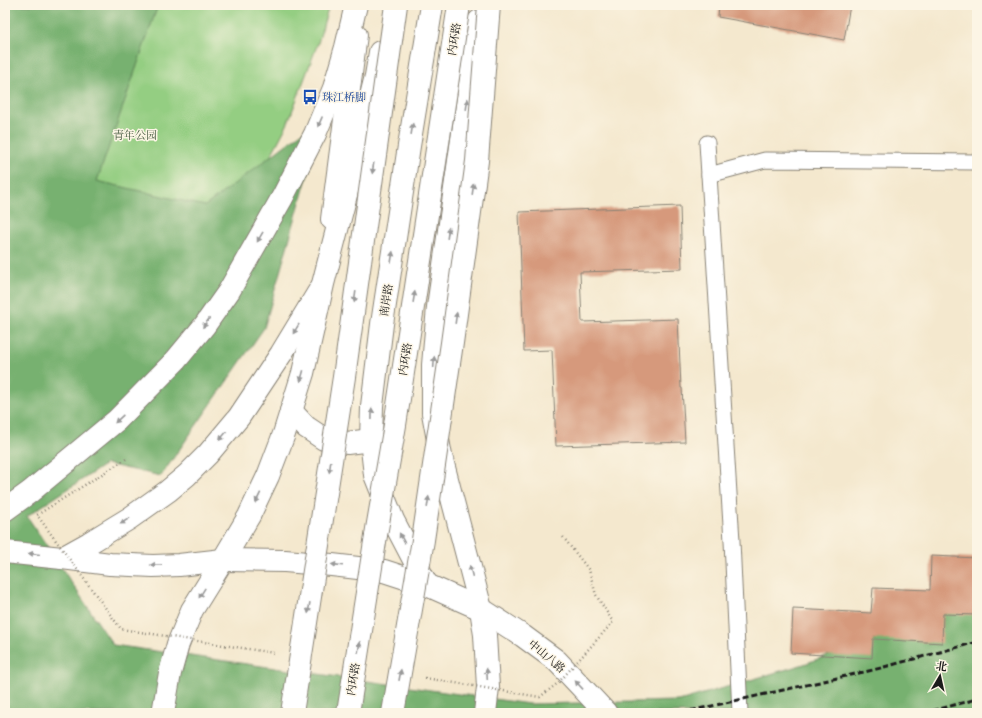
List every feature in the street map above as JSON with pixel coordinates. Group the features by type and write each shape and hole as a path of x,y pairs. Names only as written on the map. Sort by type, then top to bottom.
{"main road":[{"path":"5,510 30,492 117,420 176,360 206,325 229,291 282,198 315,134 334,88 356,5"},
{"path":"62,558 130,518 168,491 208,454 239,417 281,354 323,284 360,5"},
{"path":"163,713 170,674 178,644 192,610 249,516 268,476 284,434 303,373 323,284 376,76 389,5"},
{"path":"292,713 344,377 396,5"},
{"name":"南岸路","path":"427,585 392,520 375,475 371,440 372,406 382,324 432,5"},
{"name":"内环路","path":"348,713 395,425 459,5"},
{"path":"481,5 439,299 433,366 433,413 441,456 481,609 485,635 488,687 485,713"},
{"path":"393,713 426,516 475,177 489,5"},
{"path":"291,411 306,427 324,439 347,443 371,440"},
{"name":"中山八路","path":"5,552 110,564 153,566 179,565 223,560 285,561 384,571 427,585 481,609 523,636 557,661 606,713"}],"lane":[{"path":"707,143 732,541 740,713"},
{"path":"709,175 765,160 977,162"}],"path":[{"path":"563,537 589,570 596,595 613,622"}],"green space":[{"name":"青年公园","path":"5,5 329,5 318,43 287,125 231,231 149,343"},
{"path":"5,5 158,5 97,181 205,206 325,115 264,328 161,476 106,464 27,516 113,645 529,704 679,701 801,665 977,603 977,713 5,713"}],"building":[{"path":"719,5 850,5 844,40 718,17"},
{"path":"680,206 682,269 580,272 582,322 678,319 685,442 556,446 552,350 524,351 519,212"},
{"path":"931,556 977,558 977,615 943,614 942,643 873,639 872,658 791,653 793,609 871,613 873,588 930,590"}],"railway":[{"path":"673,713 694,710 873,670 977,642"},
{"path":"924,713 977,699"}],"place":[{"name":"珠江桥脚","path":"310,97"}]}
